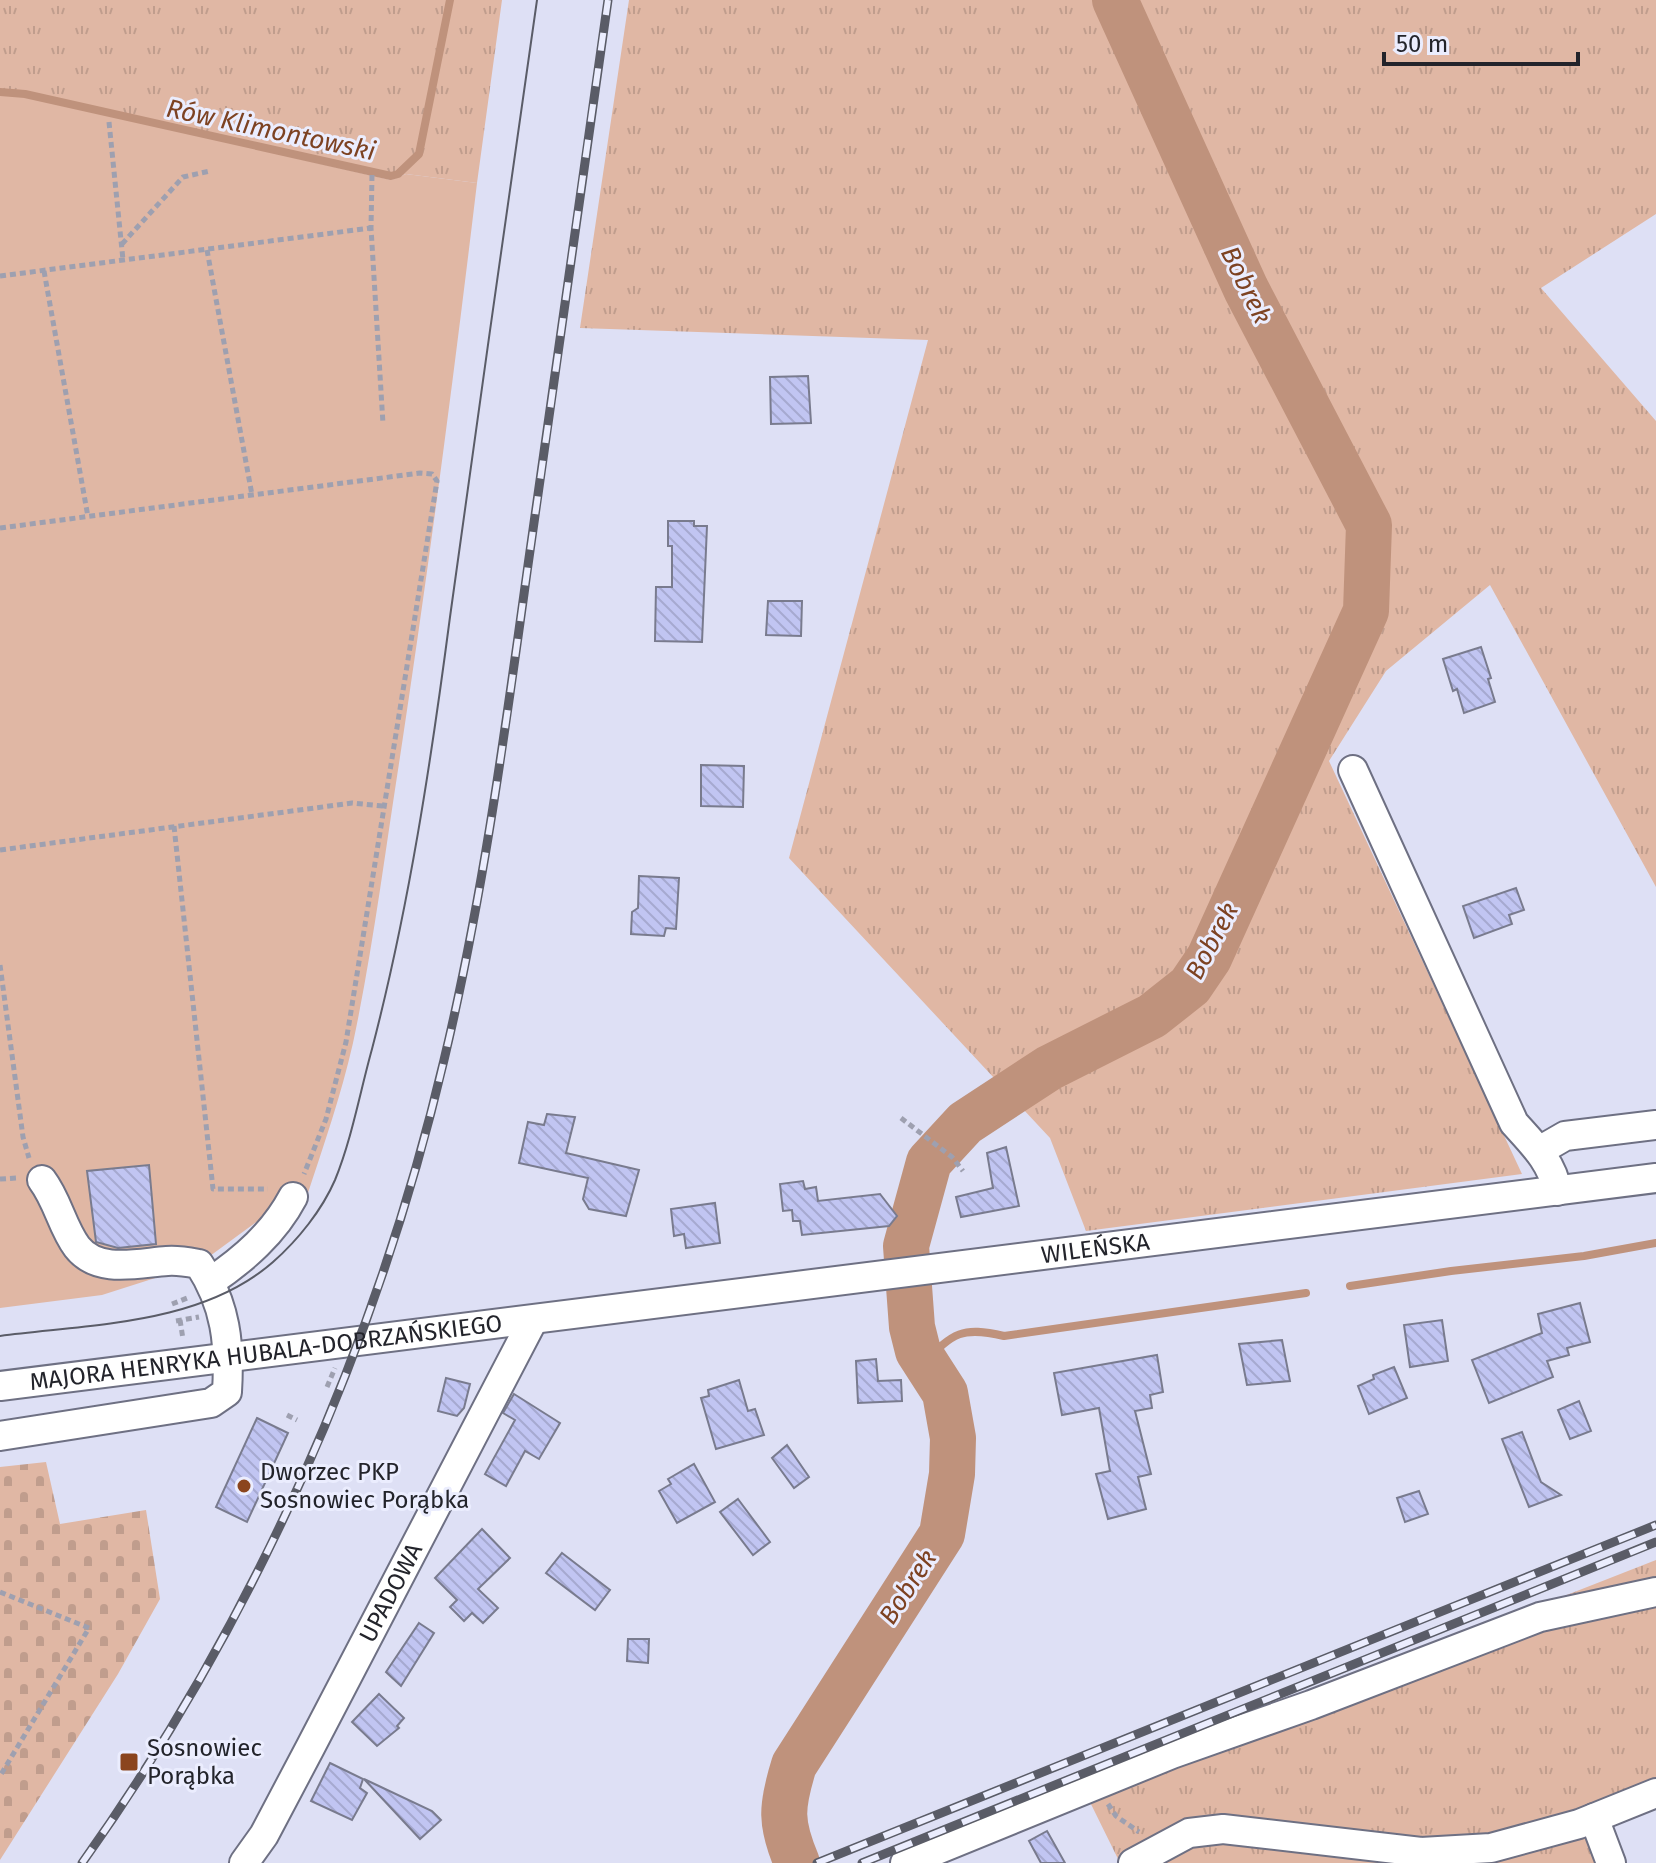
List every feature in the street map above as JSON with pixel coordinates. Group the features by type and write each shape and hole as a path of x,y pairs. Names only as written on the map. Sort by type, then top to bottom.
{"street":[{"path":"1353,770 1514,1123 1555,1175 1557,1191"},
{"path":"1539,1151 1565,1136 1656,1125"},
{"name":"WILEŃSKA","path":"533,1320 1656,1178"},
{"path":"0,1436 211,1403 227,1392 229,1356 224,1313 199,1264 184,1261 106,1264 89,1259 77,1247 54,1195 42,1180"},
{"path":"210,1282 265,1238 295,1193"},
{"name":"MAJORA HENRYKA HUBALA-DOBRZAŃSKIEGO","path":"0,1386 533,1320"},
{"name":"UPADOWA","path":"244,1863 264,1835 533,1320"},
{"path":"905,1863 1093,1785 1540,1617 1656,1592"},
{"path":"1144,1856 1189,1833 1223,1829 1421,1852 1491,1848 1594,1818 1656,1793"},
{"path":"1594,1818 1611,1863"}],"path":[{"path":"109,122 123,260"},
{"path":"121,244 183,177 210,171"},
{"path":"372,175 371,228 383,424"},
{"path":"0,276 371,228"},
{"path":"207,250 252,495"},
{"path":"44,271 88,517"},
{"path":"0,528 420,473 432,474 437,481 346,1042 326,1119 295,1193 213,1189 174,826"},
{"path":"0,850 352,803 383,806"},
{"path":"0,965 23,1137 30,1159 42,1180"},
{"path":"901,1118 952,1157 963,1171"},
{"path":"180,1320 183,1339"},
{"path":"327,1387 337,1364"},
{"path":"287,1415 297,1420"},
{"path":"0,1592 89,1628 1,1771"},
{"path":"1093,1785 1116,1816 1140,1832 1144,1856"}],"green space":[{"path":"0,0 502,0 477,183 406,174 391,180 27,96 0,95"},
{"path":"629,0 1656,0 1656,214 1541,288 1656,421 1656,887 1490,585 1386,671 1329,761 1522,1174 1086,1231 1050,1138 789,858 928,340 580,328"},
{"path":"0,95 27,96 391,180 406,174 477,183 431,542 373,936 348,1063 306,1199 285,1201 199,1264 102,1295 0,1308"},
{"path":"46,1462 60,1524 146,1510 160,1599 118,1674 0,1860 0,1467"},
{"path":"1656,1560 1656,1798 1584,1831 1595,1863 1120,1863 1086,1794 1343,1683"}],"building":[{"path":"808,376 811,423 771,424 770,377"},
{"path":"668,521 694,521 694,526 707,526 702,642 655,641 656,587 672,587 672,546 668,546"},
{"path":"768,601 802,601 801,636 766,635"},
{"path":"1481,647 1495,702 1464,713 1443,659"},
{"path":"701,765 744,766 743,807 701,806"},
{"path":"639,876 679,878 676,929 666,928 664,936 631,934 632,912 638,908"},
{"path":"1516,888 1524,910 1509,915 1512,924 1474,938 1463,906"},
{"path":"547,1114 575,1117 566,1153 639,1170 626,1216 589,1209 583,1199 588,1178 519,1163 528,1122 544,1125"},
{"path":"1006,1147 1019,1206 961,1217 956,1197 993,1188 987,1153"},
{"path":"149,1165 156,1244 118,1248 96,1242 87,1171"},
{"path":"803,1181 805,1189 816,1187 818,1201 880,1194 897,1216 889,1226 802,1235 800,1221 793,1221 792,1210 783,1211 780,1184"},
{"path":"715,1203 720,1243 686,1248 684,1234 674,1236 671,1209"},
{"path":"1580,1303 1590,1342 1567,1348 1569,1355 1547,1361 1553,1377 1489,1403 1472,1360 1542,1333 1538,1314"},
{"path":"1442,1320 1448,1361 1410,1367 1404,1325"},
{"path":"1282,1340 1290,1381 1247,1385 1239,1344"},
{"path":"1157,1355 1163,1392 1150,1395 1152,1408 1135,1411 1151,1474 1138,1477 1146,1509 1108,1519 1096,1474 1110,1471 1099,1408 1062,1415 1054,1373"},
{"path":"876,1359 878,1381 901,1380 902,1401 858,1403 856,1361"},
{"path":"1394,1367 1407,1398 1369,1414 1358,1386 1374,1379 1373,1375"},
{"path":"446,1378 470,1384 464,1408 457,1416 438,1411"},
{"path":"739,1380 748,1411 755,1409 764,1435 716,1449 701,1398 709,1396 708,1390"},
{"path":"514,1394 560,1423 539,1459 525,1451 506,1486 485,1474 515,1420 503,1413"},
{"path":"1579,1401 1591,1431 1570,1439 1558,1410"},
{"name":"Dworzec PKP Sosnowiec Porąbka","path":"257,1418 288,1433 247,1522 216,1507"},
{"path":"1522,1432 1541,1482 1561,1495 1529,1507 1502,1439"},
{"path":"787,1445 809,1477 794,1488 772,1458"},
{"path":"694,1464 715,1502 677,1523 659,1491 671,1484 668,1479"},
{"path":"1419,1491 1428,1514 1405,1522 1397,1498"},
{"path":"738,1499 770,1542 753,1555 720,1512"},
{"path":"482,1529 510,1558 478,1589 498,1608 483,1623 472,1613 464,1621 450,1607 457,1600 435,1578"},
{"path":"562,1553 610,1590 595,1610 546,1573"},
{"path":"419,1623 434,1633 401,1686 386,1672"},
{"path":"628,1639 649,1639 648,1663 627,1661"},
{"path":"379,1694 404,1718 397,1726 399,1728 377,1746 352,1722"},
{"path":"330,1763 363,1779 360,1788 367,1793 352,1820 311,1801"},
{"path":"364,1779 432,1811 441,1820 420,1839"},
{"path":"1047,1831 1065,1863 1041,1863 1029,1841"}],"waterway":[{"name":"Rów Klimontowski","path":"0,92 25,94 391,176 398,174 419,154 450,0"},
{"name":"Bobrek","path":"797,1863 784,1815 794,1765 942,1534 952,1474 953,1438 945,1393 918,1351 912,1327 906,1246 929,1162 965,1123 1049,1068 1152,1016 1190,986 1209,958 1366,611 1369,525 1246,289 1115,0"},
{"path":"1350,1286 1584,1256 1656,1243"},
{"path":"925,1362 951,1338 968,1332 1004,1336 1306,1293"}],"tram line":[{"path":"0,1336 144,1318 213,1298 244,1283 273,1262 316,1213 335,1180 351,1131 385,996 418,834 537,0"}],"railway":[{"path":"82,1863 144,1772 201,1677 254,1579 302,1479 345,1377 416,1167 458,999 492,814 608,0"},
{"path":"817,1863 1656,1525"},
{"path":"862,1863 1656,1542"}],"place":[{"name":"Dworzec PKP Sosnowiec Porąbka","path":"244,1486"},
{"name":"Sosnowiec Porąbka","path":"129,1762"}]}
